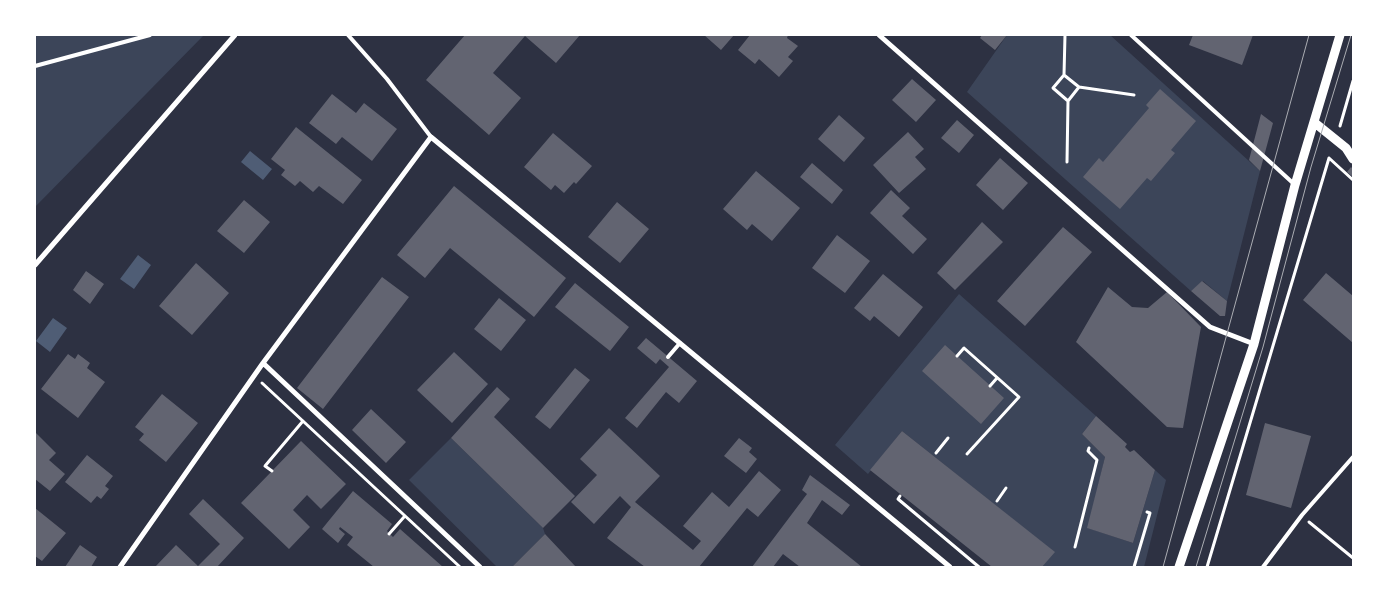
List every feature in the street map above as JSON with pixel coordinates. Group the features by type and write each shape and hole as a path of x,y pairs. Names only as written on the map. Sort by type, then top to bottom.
{"street":[{"path":"35,265 235,35"},
{"path":"879,35 1210,328 1254,344"},
{"path":"1179,567 1254,344 1295,185 1340,35"},
{"path":"1315,123 1350,149 1353,159"},
{"path":"120,567 263,363 431,137 950,567"},
{"path":"263,363 480,567"}],"lane":[{"path":"35,66 150,35"},
{"path":"348,35 387,79 431,137"},
{"path":"1131,35 1295,185"},
{"path":"668,357 680,343"},
{"path":"1264,567 1302,515 1353,457"}],"path":[{"path":"1065,35 1064,75 1053,88 1068,100"},
{"path":"1064,75 1079,87 1134,95"},
{"path":"1346,131 1340,126 1353,80"},
{"path":"1067,162 1068,100 1079,87"},
{"path":"1207,567 1329,158 1353,180"},
{"path":"957,356 964,348 1018,397 966,454"},
{"path":"258,378 404,517 460,567"},
{"path":"990,386 997,378"},
{"path":"272,471 265,466 303,421"},
{"path":"936,453 948,438"},
{"path":"1075,547 1084,519 1097,460 1088,451 1089,448"},
{"path":"997,501 1006,488"},
{"path":"900,496 898,499 959,548 979,567"},
{"path":"1134,567 1150,513 1147,512"},
{"path":"1302,515 1353,558"},
{"path":"389,534 404,517"}],"shaded area":[{"path":"35,35 204,35 35,207"},
{"path":"1007,35 1110,35 1260,171 1227,301 1203,281 1191,291 967,92"},
{"path":"250,151 272,169 263,180 241,162"},
{"path":"138,255 151,265 134,289 120,279"},
{"path":"959,294 1096,416 1082,434 1105,457 1088,528 1133,543 1155,470 1166,480 1144,567 1042,567 1054,552 902,431 868,474 835,445"},
{"path":"53,318 67,328 50,352 36,341"},
{"path":"451,438 543,528 545,534 512,567 497,567 409,480"}],"building":[{"path":"465,35 580,35 556,63 525,36 493,73 521,98 489,135 426,80"},
{"path":"704,35 734,35 721,50"},
{"path":"750,35 788,35 787,38 798,46 788,57 793,61 779,77 759,59 755,64 738,50"},
{"path":"982,35 1007,35 995,50 980,38"},
{"path":"1193,35 1253,35 1242,65 1189,45"},
{"path":"912,79 936,100 916,122 892,100"},
{"path":"1160,89 1196,121 1171,150 1175,153 1151,181 1147,178 1120,209 1083,177 1099,158 1103,162 1149,108 1146,105"},
{"path":"332,94 356,113 364,103 397,129 372,161 342,137 336,144 309,123"},
{"path":"1261,114 1273,123 1260,171 1249,160"},
{"path":"839,115 865,138 844,162 818,139"},
{"path":"957,120 974,135 959,153 941,138"},
{"path":"296,127 362,180 343,204 319,186 313,192 300,181 295,186 281,175 285,170 271,159"},
{"path":"908,132 924,149 915,157 926,169 899,193 873,165"},
{"path":"553,133 592,166 576,184 574,182 564,193 555,185 551,190 524,167"},
{"path":"1000,158 1028,183 1003,210 976,185"},
{"path":"812,163 843,190 832,204 800,177"},
{"path":"1351,167 1353,169 1353,177 1347,172"},
{"path":"756,171 800,208 772,241 752,224 747,230 723,209"},
{"path":"454,186 566,278 534,317 450,248 425,278 397,255"},
{"path":"891,190 910,208 902,216 927,239 913,254 870,213"},
{"path":"244,200 270,222 244,253 217,231"},
{"path":"617,202 649,229 620,263 588,237"},
{"path":"982,222 1003,242 955,290 937,273"},
{"path":"1063,227 1092,252 1025,326 997,301"},
{"path":"837,235 870,261 845,293 812,268"},
{"path":"196,263 229,293 192,335 159,306"},
{"path":"86,271 104,284 90,304 73,290"},
{"path":"1326,273 1353,296 1353,343 1303,300"},
{"path":"883,274 923,307 899,337 874,316 870,321 854,308"},
{"path":"382,277 409,297 323,409 297,388"},
{"path":"1202,281 1227,301 1225,316 1220,316 1191,291"},
{"path":"575,283 629,327 610,351 555,307"},
{"path":"1108,287 1132,307 1148,308 1167,292 1201,327 1183,428 1167,427 1076,342"},
{"path":"499,298 526,320 501,351 474,329"},
{"path":"646,338 697,381 679,403 666,392 637,428 625,418 669,367 660,359 656,364 637,348"},
{"path":"945,345 1004,398 981,424 922,371"},
{"path":"454,352 488,384 452,423 417,390"},
{"path":"68,354 75,359 78,354 90,363 87,368 105,382 78,418 41,389"},
{"path":"575,368 590,380 550,429 535,417"},
{"path":"497,387 510,399 494,417 575,496 543,528 451,438"},
{"path":"162,394 198,423 166,462 139,440 144,434 135,427"},
{"path":"371,409 406,442 386,463 352,430"},
{"path":"1096,416 1127,444 1125,447 1130,452 1134,450 1155,470 1133,543 1087,528 1105,457 1082,434"},
{"path":"1265,423 1311,436 1291,508 1246,495"},
{"path":"609,428 660,476 635,502 693,550 701,541 683,526 712,492 729,507 759,471 781,490 758,517 747,508 699,567 645,567 607,538 631,507 620,496 594,524 571,502 597,475 580,459"},
{"path":"902,431 1055,552 1042,567 992,567 870,470"},
{"path":"35,432 56,453 49,460 65,474 50,491 35,479"},
{"path":"739,438 752,448 749,452 757,459 746,473 724,456"},
{"path":"301,441 346,484 321,509 307,495 293,510 310,527 289,549 241,503"},
{"path":"87,455 113,476 105,486 109,489 101,499 97,496 91,503 65,482"},
{"path":"810,475 850,505 842,515 822,500 807,523 862,567 800,567 783,554 773,567 752,567 807,494 802,490"},
{"path":"353,491 392,524 387,531 393,537 400,529 443,567 374,567 347,545 353,537 340,527 339,529 345,534 338,543 322,529"},
{"path":"203,499 244,538 217,567 155,567 176,545 198,566 220,544 189,514"},
{"path":"35,508 66,533 42,561 35,556"},
{"path":"545,534 576,567 512,567"},
{"path":"80,545 97,557 91,567 65,567"}],"tram line":[{"path":"1163,567 1309,35"},
{"path":"1196,567 1263,347 1311,167 1351,35"}]}
